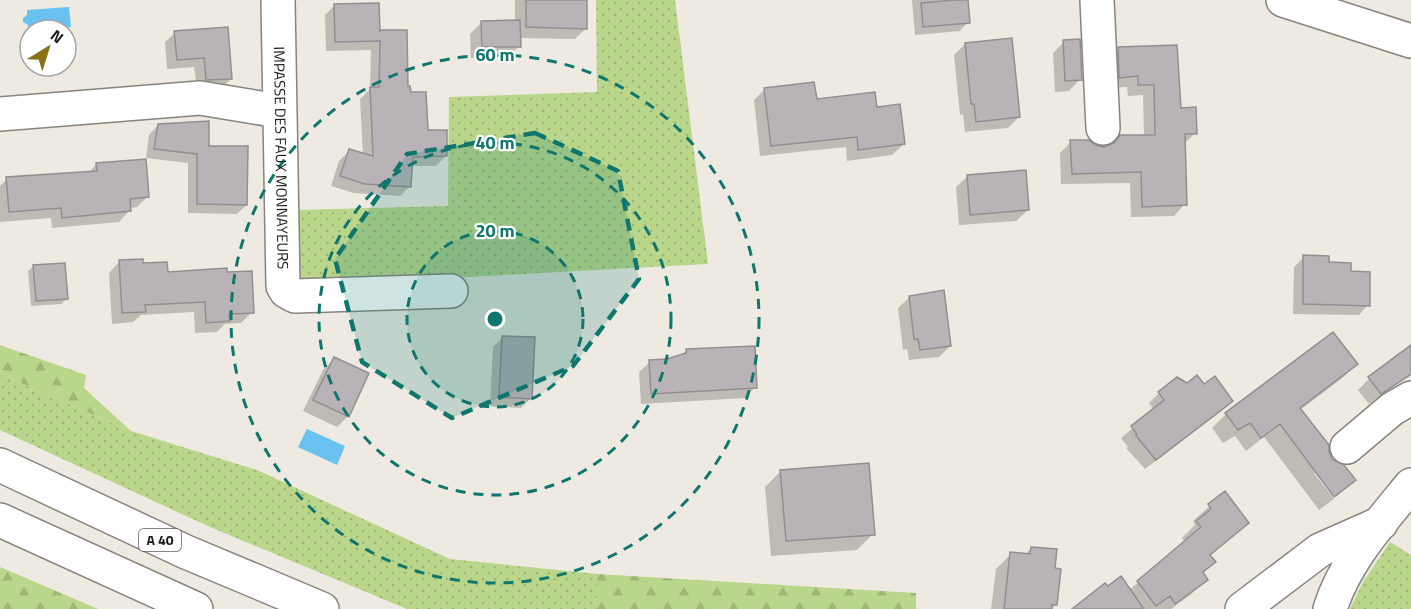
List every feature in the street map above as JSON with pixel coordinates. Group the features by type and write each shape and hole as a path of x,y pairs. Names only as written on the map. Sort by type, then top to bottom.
{"main road":[{"name":"IMPASSE DES FAUX MONNAYEURS","path":"278,0 283,286 294,296 451,291"},
{"path":"1097,0 1103,128"},
{"path":"1283,0 1411,41"},
{"path":"0,114 200,98 279,111"},
{"path":"1347,447 1392,409 1411,398"},
{"name":"A 40","path":"0,465 186,552 322,609"},
{"path":"1330,609 1348,569 1411,485"},
{"path":"0,520 196,609"},
{"path":"1242,609 1320,550 1381,523"}],"highlighted area":[{"path":"535,133 618,171 639,279 573,366 452,418 362,362 335,259 407,154"}],"green space":[{"path":"596,0 675,0 708,264 450,278 298,282 295,210 448,206 449,97 597,92"},
{"path":"0,345 86,375 84,388 131,431 0,374"},
{"path":"0,374 131,431 257,470 450,559 597,574 597,609 407,609 210,527 0,430"},
{"path":"1390,542 1411,555 1411,609 1350,609 1363,582"},
{"path":"0,567 98,609 0,609"},
{"path":"597,574 916,593 916,609 597,609"}],"water":[{"path":"69,7 70,18 23,18 27,15 27,10"},
{"path":"307,429 345,446 337,465 298,447"}],"building":[{"path":"526,0 587,0 587,29 526,27"},
{"path":"968,0 970,23 923,27 921,3"},
{"path":"379,3 380,32 380,30 407,30 408,86 411,92 426,92 428,130 447,130 447,156 413,157 411,187 365,184 340,176 349,149 373,156 370,87 379,87 380,41 335,42 334,4"},
{"path":"520,20 521,47 482,47 481,21"},
{"path":"228,27 232,79 206,80 204,58 177,60 174,31"},
{"path":"1012,38 1020,117 976,122 974,104 971,104 965,43"},
{"path":"1080,39 1082,80 1065,81 1063,40"},
{"path":"1177,45 1181,108 1196,107 1197,134 1185,134 1187,205 1142,207 1141,172 1072,174 1070,140 1089,140 1095,145 1104,147 1114,143 1120,135 1155,135 1154,85 1138,85 1138,76 1119,78 1118,47"},
{"path":"814,82 817,99 875,92 877,107 900,104 905,144 858,150 857,137 771,146 764,88"},
{"path":"209,121 209,146 248,146 247,205 197,204 197,154 154,149 158,124"},
{"path":"146,159 149,197 130,199 131,211 62,218 61,208 9,212 6,177 97,171 96,163"},
{"path":"1026,170 1029,210 970,215 967,175"},
{"path":"1303,255 1329,256 1329,262 1351,263 1351,271 1370,272 1370,306 1303,304"},
{"path":"143,259 143,263 167,262 168,272 227,268 227,272 252,271 254,313 229,314 230,321 206,323 205,302 145,305 146,312 122,313 119,260"},
{"path":"65,263 68,299 36,301 33,265"},
{"path":"944,290 951,346 920,350 918,339 914,339 909,296"},
{"path":"1333,332 1358,364 1300,408 1329,445 1332,459 1344,465 1356,480 1334,497 1280,424 1261,438 1250,423 1238,430 1225,413"},
{"path":"502,336 535,337 532,399 499,397"},
{"path":"1411,345 1411,374 1381,394 1368,377"},
{"path":"755,346 757,388 651,394 649,360 667,359 686,353 686,349"},
{"path":"334,357 369,373 349,417 313,400"},
{"path":"1197,375 1204,384 1215,376 1233,401 1156,460 1136,436 1131,426 1164,400 1158,392 1177,377 1187,383"},
{"path":"869,463 875,535 786,541 780,470"},
{"path":"1225,491 1249,523 1210,555 1216,562 1203,572 1208,580 1175,604 1170,596 1156,606 1137,581 1201,527 1196,521 1211,509 1208,504"},
{"path":"1031,547 1057,549 1055,568 1061,569 1057,605 1052,605 1052,609 1004,609 1010,552 1030,554"},
{"path":"1121,576 1144,609 1072,609 1105,583 1108,586"}]}
